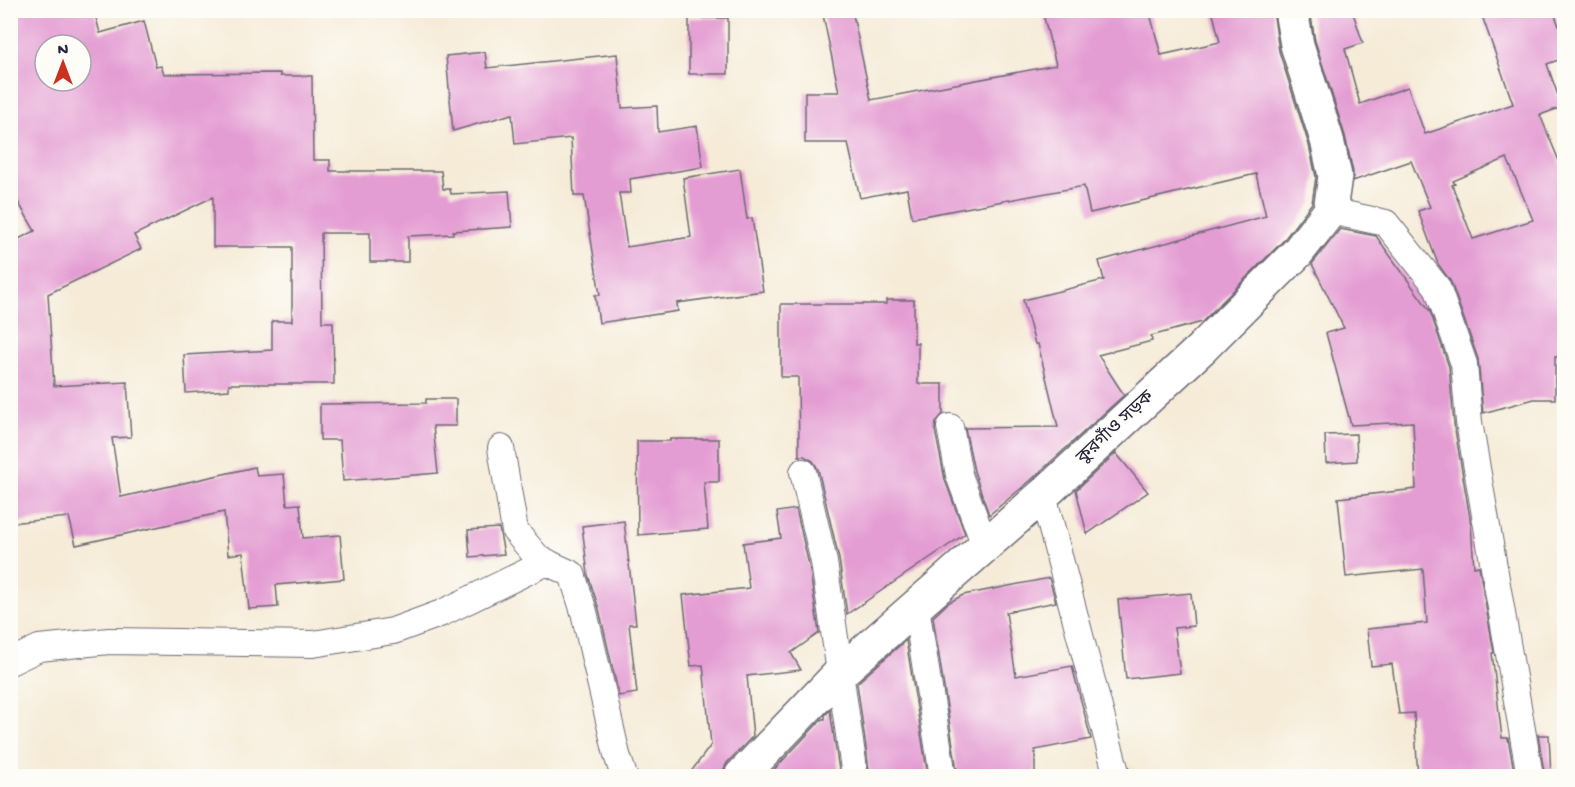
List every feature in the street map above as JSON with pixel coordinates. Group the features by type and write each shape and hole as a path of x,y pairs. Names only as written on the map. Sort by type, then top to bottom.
{"street":[{"path":"1291,10 1297,45 1327,140 1335,176 1330,211 1386,223 1437,287 1464,364 1469,422 1530,777"},
{"name":"কুরগাঁও সড়ক","path":"741,777 841,672 1043,495 1201,349 1297,253 1330,211"},
{"path":"950,427 959,475 985,546"},
{"path":"501,448 515,531 539,558 572,574 584,612 624,777"},
{"path":"803,472 824,562 855,777"},
{"path":"1043,495 1117,777"},
{"path":"10,662 39,648 109,641 313,644 393,631 442,613 547,562"},
{"path":"916,607 943,777"}],"building":[{"path":"10,10 94,10 100,33 144,21 156,67 161,66 164,74 280,73 280,76 312,76 313,160 330,160 330,171 441,171 443,189 450,189 451,194 509,191 512,227 453,231 453,234 408,236 408,262 370,262 370,233 321,233 322,322 333,322 334,384 229,384 229,390 186,393 184,355 272,350 272,321 292,321 292,247 213,247 213,197 134,235 141,249 48,294 54,386 127,382 131,437 112,438 121,497 255,467 257,476 284,474 287,505 300,504 303,538 340,535 344,579 276,585 278,607 249,609 243,553 228,555 224,512 76,545 69,517 10,523 10,243 35,231 10,188"},
{"path":"822,10 852,10 871,100 1056,65 1042,10 1149,10 1161,55 1220,42 1212,10 1273,10 1279,51 1309,145 1316,177 1312,203 1283,241 1202,322 1151,336 1152,341 1098,355 1124,395 1030,481 989,515 974,471 965,428 1058,427 1038,344 1035,344 1023,300 1104,280 1099,261 1266,216 1256,174 1090,213 1084,186 912,218 907,189 860,198 848,143 805,143 805,92 839,92"},
{"path":"1310,10 1352,10 1363,43 1345,49 1360,104 1408,87 1425,134 1513,104 1480,10 1553,10 1559,26 1564,24 1564,58 1547,64 1562,107 1540,115 1564,173 1564,356 1555,357 1555,399 1534,399 1483,413 1478,359 1451,282 1438,264 1418,211 1430,207 1411,161 1353,181 1345,136 1315,41","holes":["1507,158 1533,220 1473,239 1452,185 1455,184 1453,181"]},
{"path":"689,18 728,18 728,74 689,74"},
{"path":"485,52 487,68 617,54 622,108 657,106 658,132 697,126 703,167 630,179 631,193 619,193 627,247 691,237 683,178 740,169 747,219 752,218 763,291 677,303 678,311 599,323 595,295 600,295 584,196 574,196 571,138 515,144 512,114 453,131 446,56"},
{"path":"1340,229 1376,236 1430,311 1449,367 1454,424 1471,524 1474,567 1479,566 1494,653 1492,653 1502,738 1508,738 1515,777 1418,777 1414,713 1399,714 1392,664 1371,666 1367,629 1427,623 1423,569 1346,577 1338,498 1416,489 1413,422 1351,425 1326,333 1344,328 1312,264"},
{"path":"886,300 914,300 914,343 918,343 918,384 943,384 943,414 936,422 935,430 945,480 965,534 847,614 839,559 818,469 813,461 799,456 798,377 781,377 781,304 886,304"},
{"path":"426,399 456,399 456,426 433,426 438,473 343,481 340,440 320,440 320,404 426,403"},
{"path":"1356,434 1357,461 1326,463 1325,435"},
{"path":"670,439 719,439 719,482 704,482 708,529 638,535 637,441 670,441"},
{"path":"1116,453 1148,492 1087,534 1076,490"},
{"path":"796,509 809,565 819,633 791,653 801,670 747,676 753,736 727,763 723,777 687,777 711,745 703,665 691,666 683,595 749,588 743,543 781,538 777,512"},
{"path":"624,521 636,624 629,624 637,693 619,696 599,609 588,575 582,526"},
{"path":"499,528 504,554 470,557 468,530"},
{"path":"1049,578 1056,602 1006,612 1016,676 1072,666 1091,739 1035,750 1035,777 958,777 933,617 948,603 963,595"},
{"path":"1191,593 1194,626 1174,628 1180,673 1126,679 1118,600"},
{"path":"906,640 928,777 870,777 857,683"},
{"path":"830,710 840,777 767,777 822,719 825,719 825,715"},
{"path":"1538,735 1549,735 1551,777 1545,777"}]}
